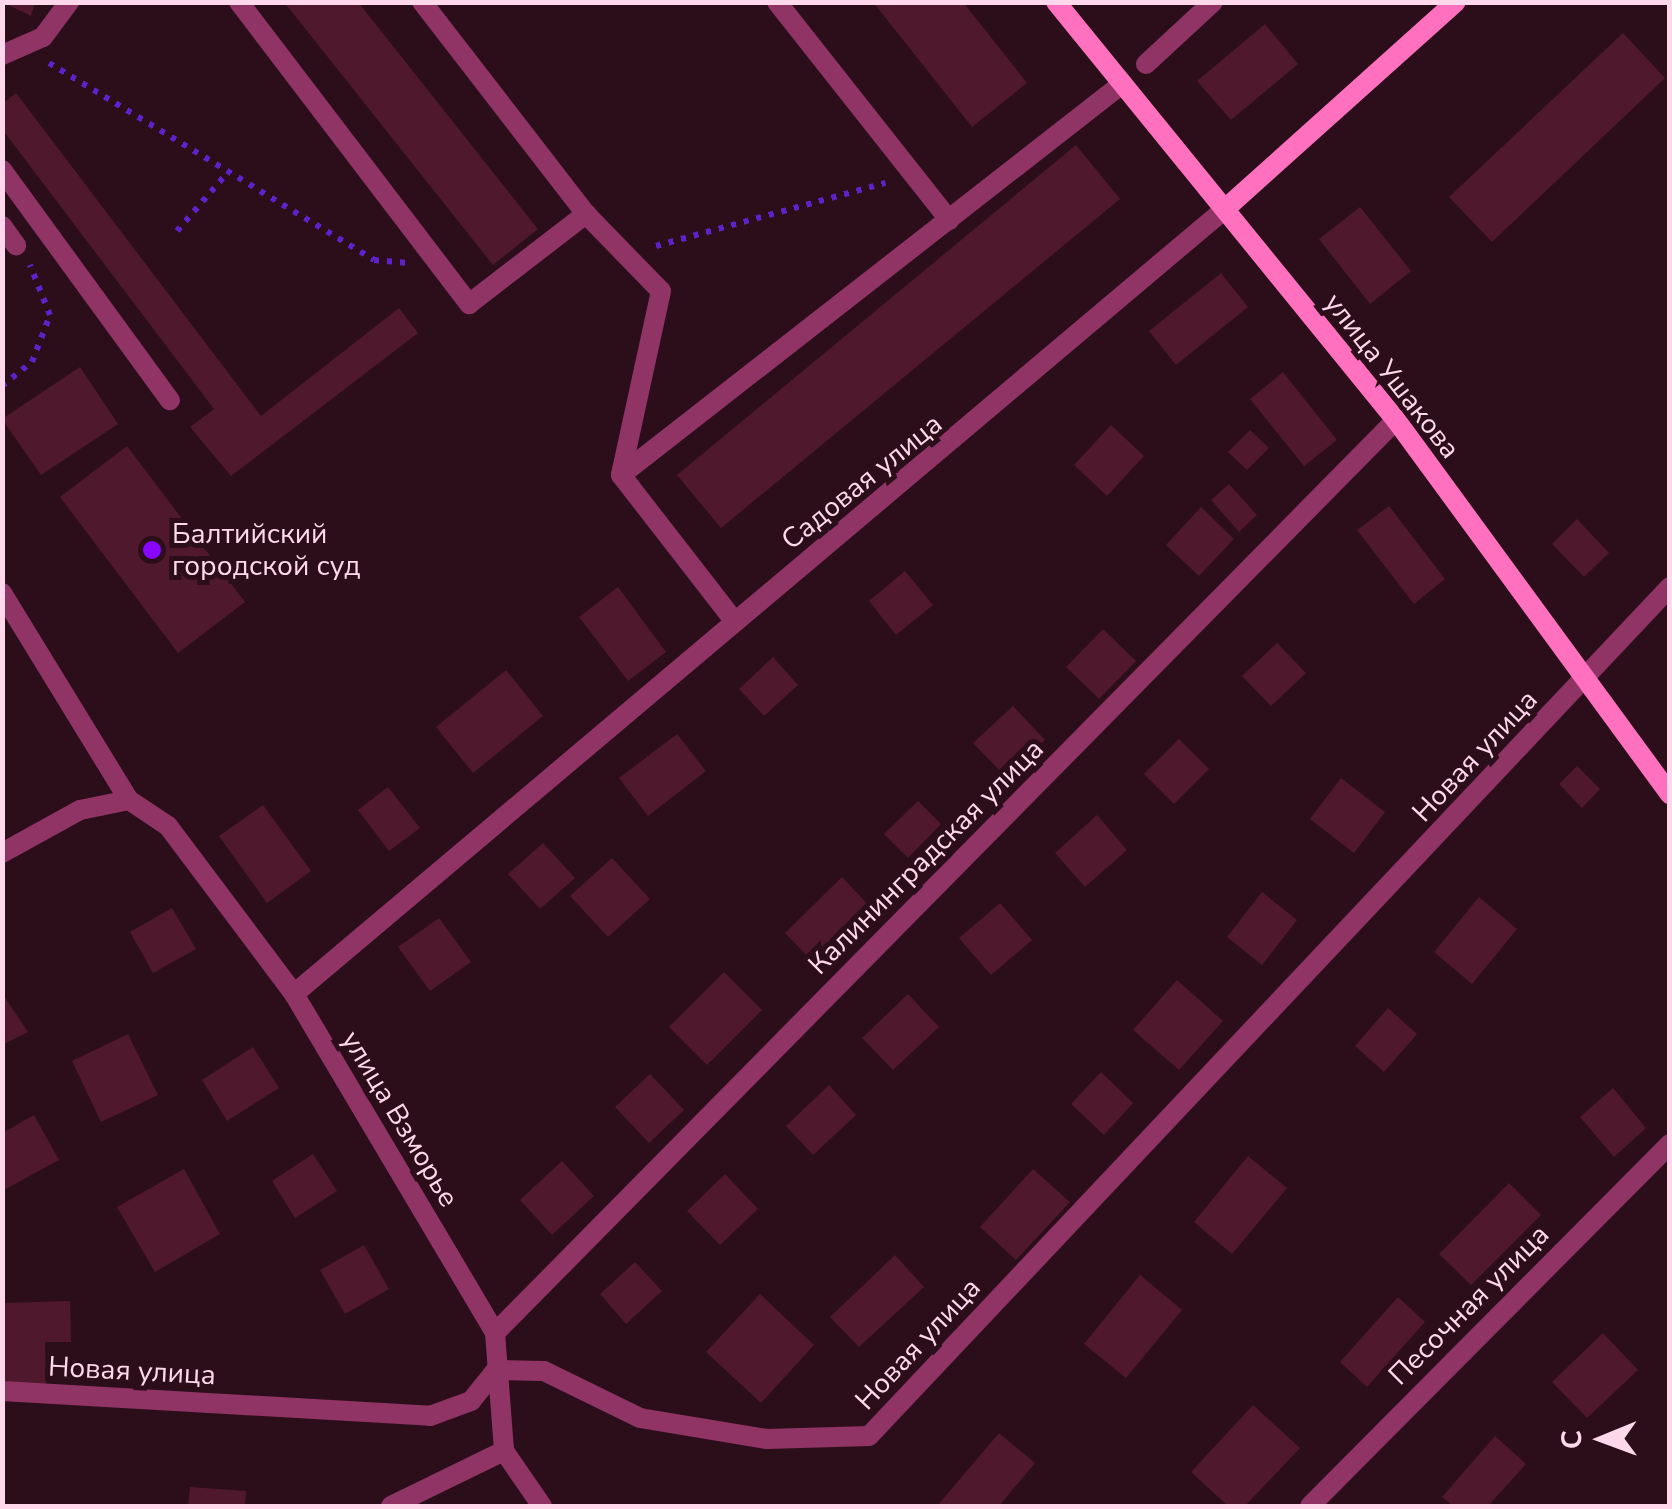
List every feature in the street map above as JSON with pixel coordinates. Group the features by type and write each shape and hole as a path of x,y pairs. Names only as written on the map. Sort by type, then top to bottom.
{"street":[{"path":"8,54 44,37 69,2"},
{"path":"239,2 469,304 586,214"},
{"path":"422,2 586,214 661,290 621,474 735,622"},
{"path":"777,2 949,220"},
{"name":"улица Ушакова","path":"1056,2 1396,420 1584,682 1670,794"},
{"path":"1146,64 1213,2"},
{"name":"Садовая улица","path":"294,994 1224,209 1456,2"},
{"path":"621,474 1122,84"},
{"path":"2,170 170,400"},
{"path":"2,226 16,245"},
{"name":"Калининградская улица","path":"495,1333 1396,420"},
{"name":"Новая улица","path":"2,1390 430,1416 470,1402 496,1370 544,1370 640,1418 767,1439 869,1436 1670,587"},
{"path":"2,593 129,800 80,810 2,853"},
{"name":"улица Взморье","path":"129,800 168,826 294,994 495,1333 504,1451 542,1506"},
{"name":"Песочная улица","path":"1310,1506 1670,1144"},
{"path":"391,1506 504,1451"}],"path":[{"path":"8,54 228,172 374,260 440,266"},
{"path":"177,230 228,172"},
{"path":"626,255 913,175"},
{"path":"2,386 32,362 50,315 43,284 16,245"}],"building":[{"path":"2,2 35,2 31,16"},
{"path":"284,2 358,2 538,229 493,265"},
{"path":"873,2 963,2 1027,83 972,127"},
{"path":"1265,24 1298,64 1231,120 1197,81"},
{"path":"1623,33 1665,78 1492,242 1449,197"},
{"path":"16,93 261,416 399,308 418,333 231,476 190,427 214,409 2,129 2,104"},
{"path":"1076,145 1120,199 721,528 677,475"},
{"path":"1360,207 1411,271 1370,304 1319,239"},
{"path":"1221,273 1248,307 1176,365 1149,331"},
{"path":"80,367 118,424 41,475 2,419"},
{"path":"1283,372 1337,440 1304,466 1250,399"},
{"path":"1111,425 1144,456 1107,496 1074,465"},
{"path":"1250,430 1269,448 1247,470 1228,452"},
{"name":"Балтийский городской суд","path":"127,446 245,602 178,653 60,497"},
{"path":"1229,484 1257,515 1239,532 1211,500"},
{"path":"1389,506 1445,579 1414,604 1357,530"},
{"path":"1201,507 1234,539 1199,576 1166,545"},
{"path":"1577,519 1609,553 1584,577 1552,544"},
{"path":"905,571 933,605 896,635 869,601"},
{"path":"618,587 666,652 628,681 579,617"},
{"path":"1103,629 1136,661 1099,699 1066,667"},
{"path":"1277,643 1306,673 1271,706 1242,676"},
{"path":"773,657 798,685 764,716 739,689"},
{"path":"506,670 543,716 473,773 436,727"},
{"path":"1013,706 1045,740 1006,777 973,743"},
{"path":"677,734 706,771 648,816 619,778"},
{"path":"1179,739 1209,769 1174,804 1144,774"},
{"path":"1577,766 1600,789 1582,808 1559,784"},
{"path":"1341,778 1385,812 1354,853 1310,819"},
{"path":"388,787 420,828 389,851 358,810"},
{"path":"918,801 941,824 908,858 884,834"},
{"path":"263,805 311,871 267,903 219,836"},
{"path":"1097,815 1127,850 1085,887 1055,853"},
{"path":"543,843 575,878 540,909 508,874"},
{"path":"612,858 650,899 608,937 570,896"},
{"path":"842,877 873,910 817,966 785,933"},
{"path":"1262,892 1297,920 1262,965 1227,937"},
{"path":"1479,897 1517,929 1472,984 1434,952"},
{"path":"1000,903 1032,940 991,975 959,938"},
{"path":"172,908 196,949 153,973 130,932"},
{"path":"439,918 471,962 430,991 398,947"},
{"path":"724,972 762,1010 707,1065 669,1027"},
{"path":"1177,980 1223,1021 1179,1070 1133,1030"},
{"path":"2,993 28,1032 2,1045"},
{"path":"908,994 939,1027 893,1070 862,1038"},
{"path":"1388,1008 1417,1034 1384,1072 1355,1046"},
{"path":"128,1034 158,1095 101,1122 72,1061"},
{"path":"253,1047 279,1088 227,1121 202,1080"},
{"path":"1101,1072 1133,1103 1104,1135 1071,1104"},
{"path":"650,1074 684,1110 649,1143 615,1107"},
{"path":"829,1085 856,1115 813,1155 786,1126"},
{"path":"1613,1088 1646,1128 1614,1157 1580,1117"},
{"path":"34,1115 59,1160 2,1191 2,1133"},
{"path":"313,1154 337,1191 295,1218 272,1181"},
{"path":"1248,1156 1287,1188 1232,1254 1194,1222"},
{"path":"562,1161 594,1196 552,1235 520,1200"},
{"path":"184,1169 220,1234 155,1272 117,1207"},
{"path":"1033,1169 1070,1202 1016,1260 980,1227"},
{"path":"725,1174 758,1209 720,1245 687,1211"},
{"path":"1509,1183 1541,1215 1471,1285 1439,1254"},
{"path":"364,1245 389,1289 345,1314 320,1270"},
{"path":"895,1255 924,1287 859,1347 830,1317"},
{"path":"635,1262 662,1291 626,1324 600,1294"},
{"path":"1140,1275 1182,1310 1126,1378 1084,1344"},
{"path":"760,1294 814,1345 761,1403 706,1352"},
{"path":"1398,1297 1425,1322 1367,1387 1340,1362"},
{"path":"70,1301 71,1342 45,1342 46,1385 3,1386 2,1303"},
{"path":"1603,1333 1638,1370 1587,1418 1552,1382"},
{"path":"1253,1405 1300,1448 1245,1506 1228,1506 1191,1472"},
{"path":"999,1433 1035,1463 999,1506 937,1506"},
{"path":"1495,1436 1526,1464 1488,1506 1453,1506 1442,1497"},
{"path":"190,1487 246,1491 245,1506 188,1506"}],"place":[{"name":"Балтийский городской суд","path":"152,550"}]}
